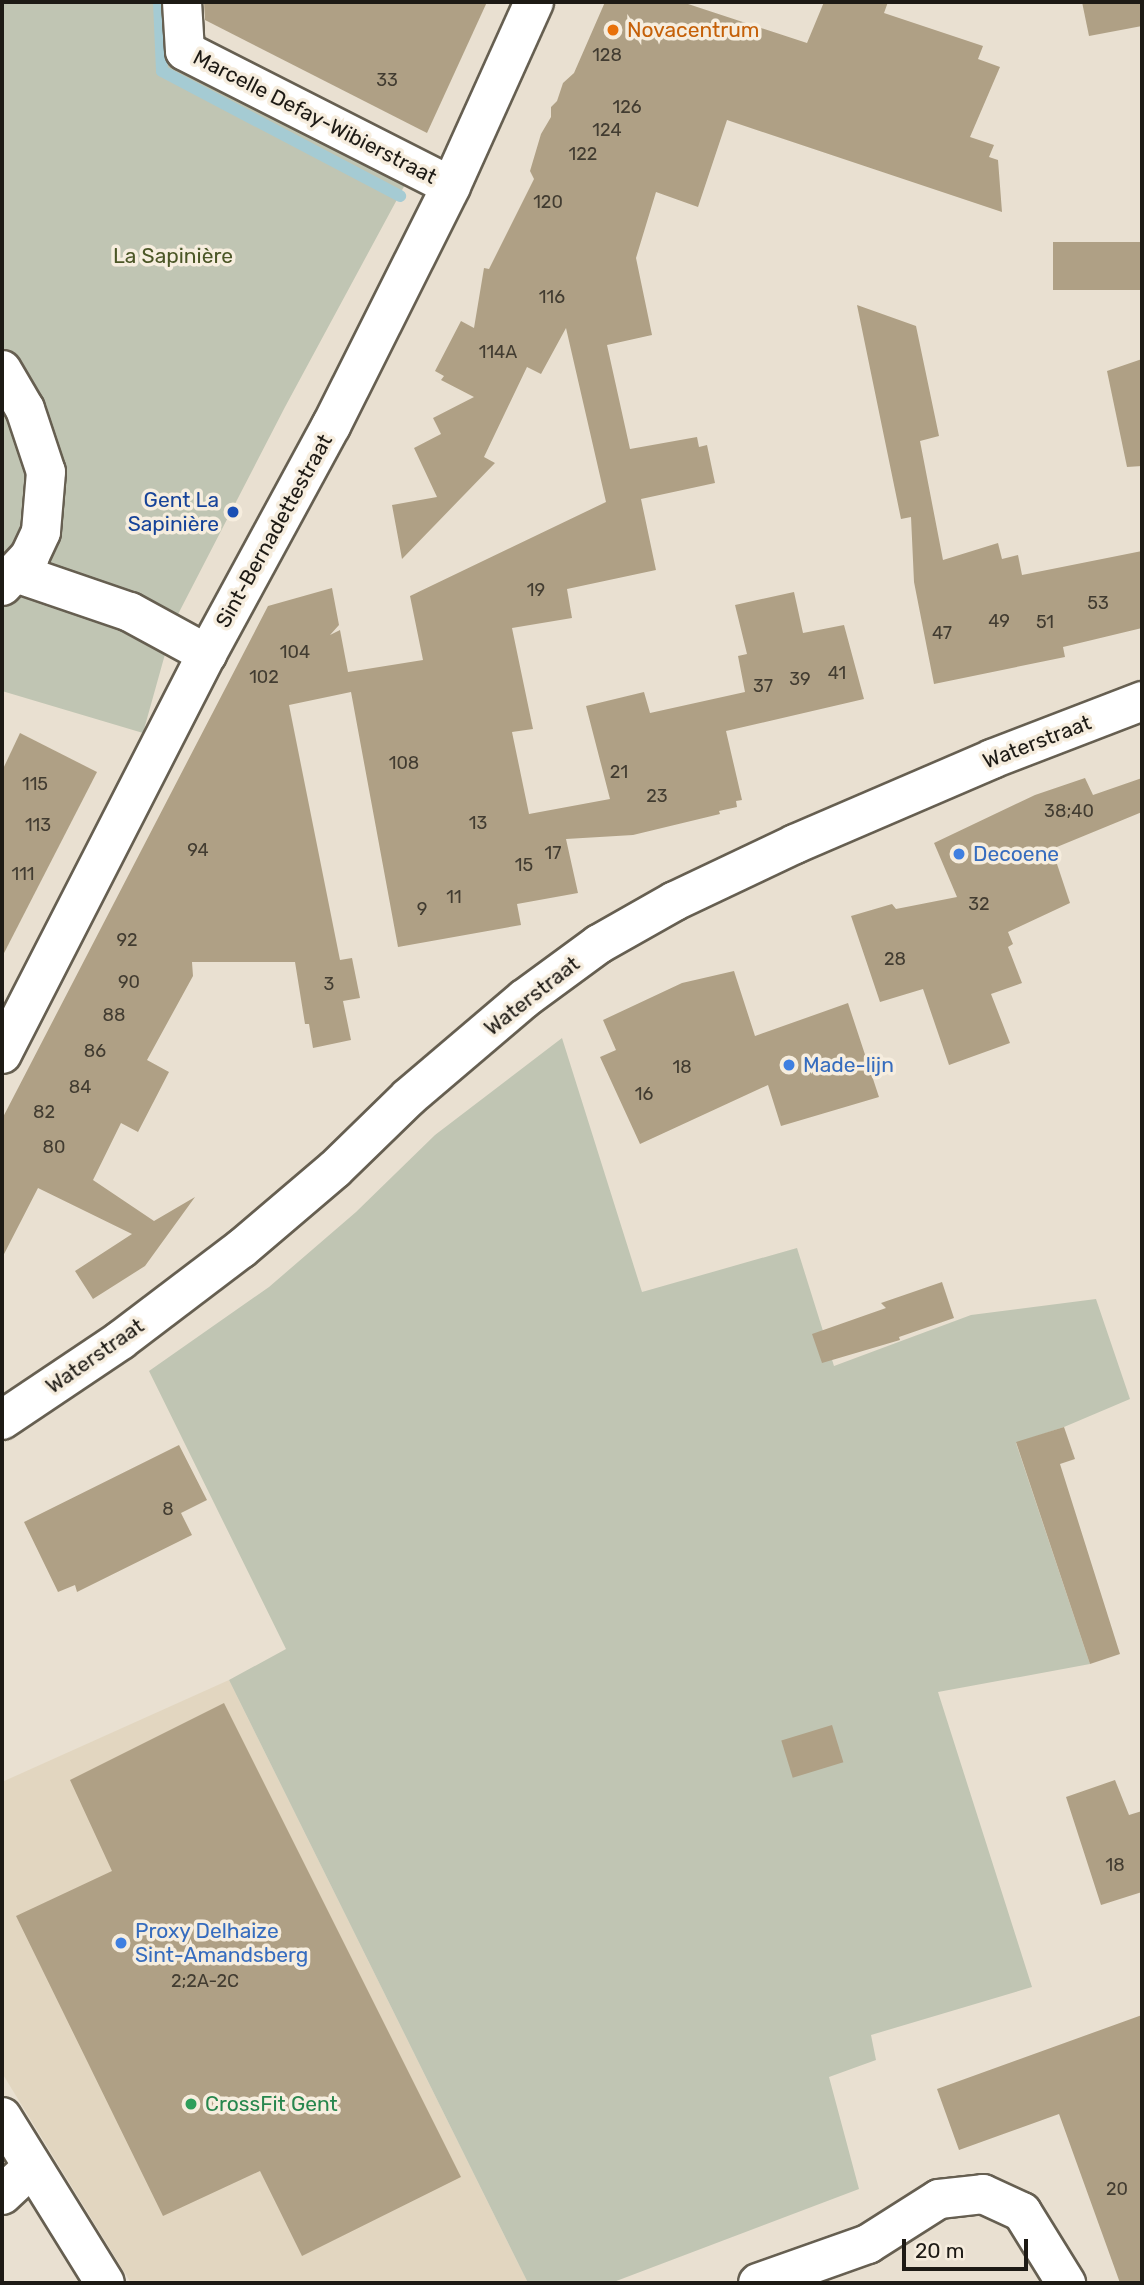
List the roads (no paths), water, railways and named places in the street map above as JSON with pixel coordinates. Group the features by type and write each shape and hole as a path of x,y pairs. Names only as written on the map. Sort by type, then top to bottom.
{"street":[{"name":"Marcelle Defay-Wibierstraat","path":"182,2 185,51 451,186"},
{"name":"Sint-Bernadettestraat","path":"2,1054 207,654 331,426 451,186 534,2"},
{"path":"2,370 25,409 46,472 41,532 30,556 9,580 130,612 207,654"},
{"name":"Waterstraat","path":"2,1420 121,1340 241,1249 335,1169 409,1097 524,999 599,944 675,901 795,844 992,759 1142,701"},
{"path":"2,2118 105,2283"},
{"path":"2,2195 32,2167"},
{"path":"758,2283 868,2244 939,2199 983,2194 1023,2212 1066,2283"}],"waterway":[{"path":"159,2 162,71 400,196"}],"place":[{"name":"Novacentrum","path":"613,30"},
{"name":"Gent La Sapinière","path":"233,512"},
{"name":"Decoene","path":"959,854"},
{"name":"Made-lijn","path":"789,1065"},
{"name":"Proxy Delhaize Sint-Amandsberg","path":"121,1943"},
{"name":"CrossFit Gent","path":"191,2104"}],"park label":[{"name":"La Sapinière","path":"173,256"}]}
